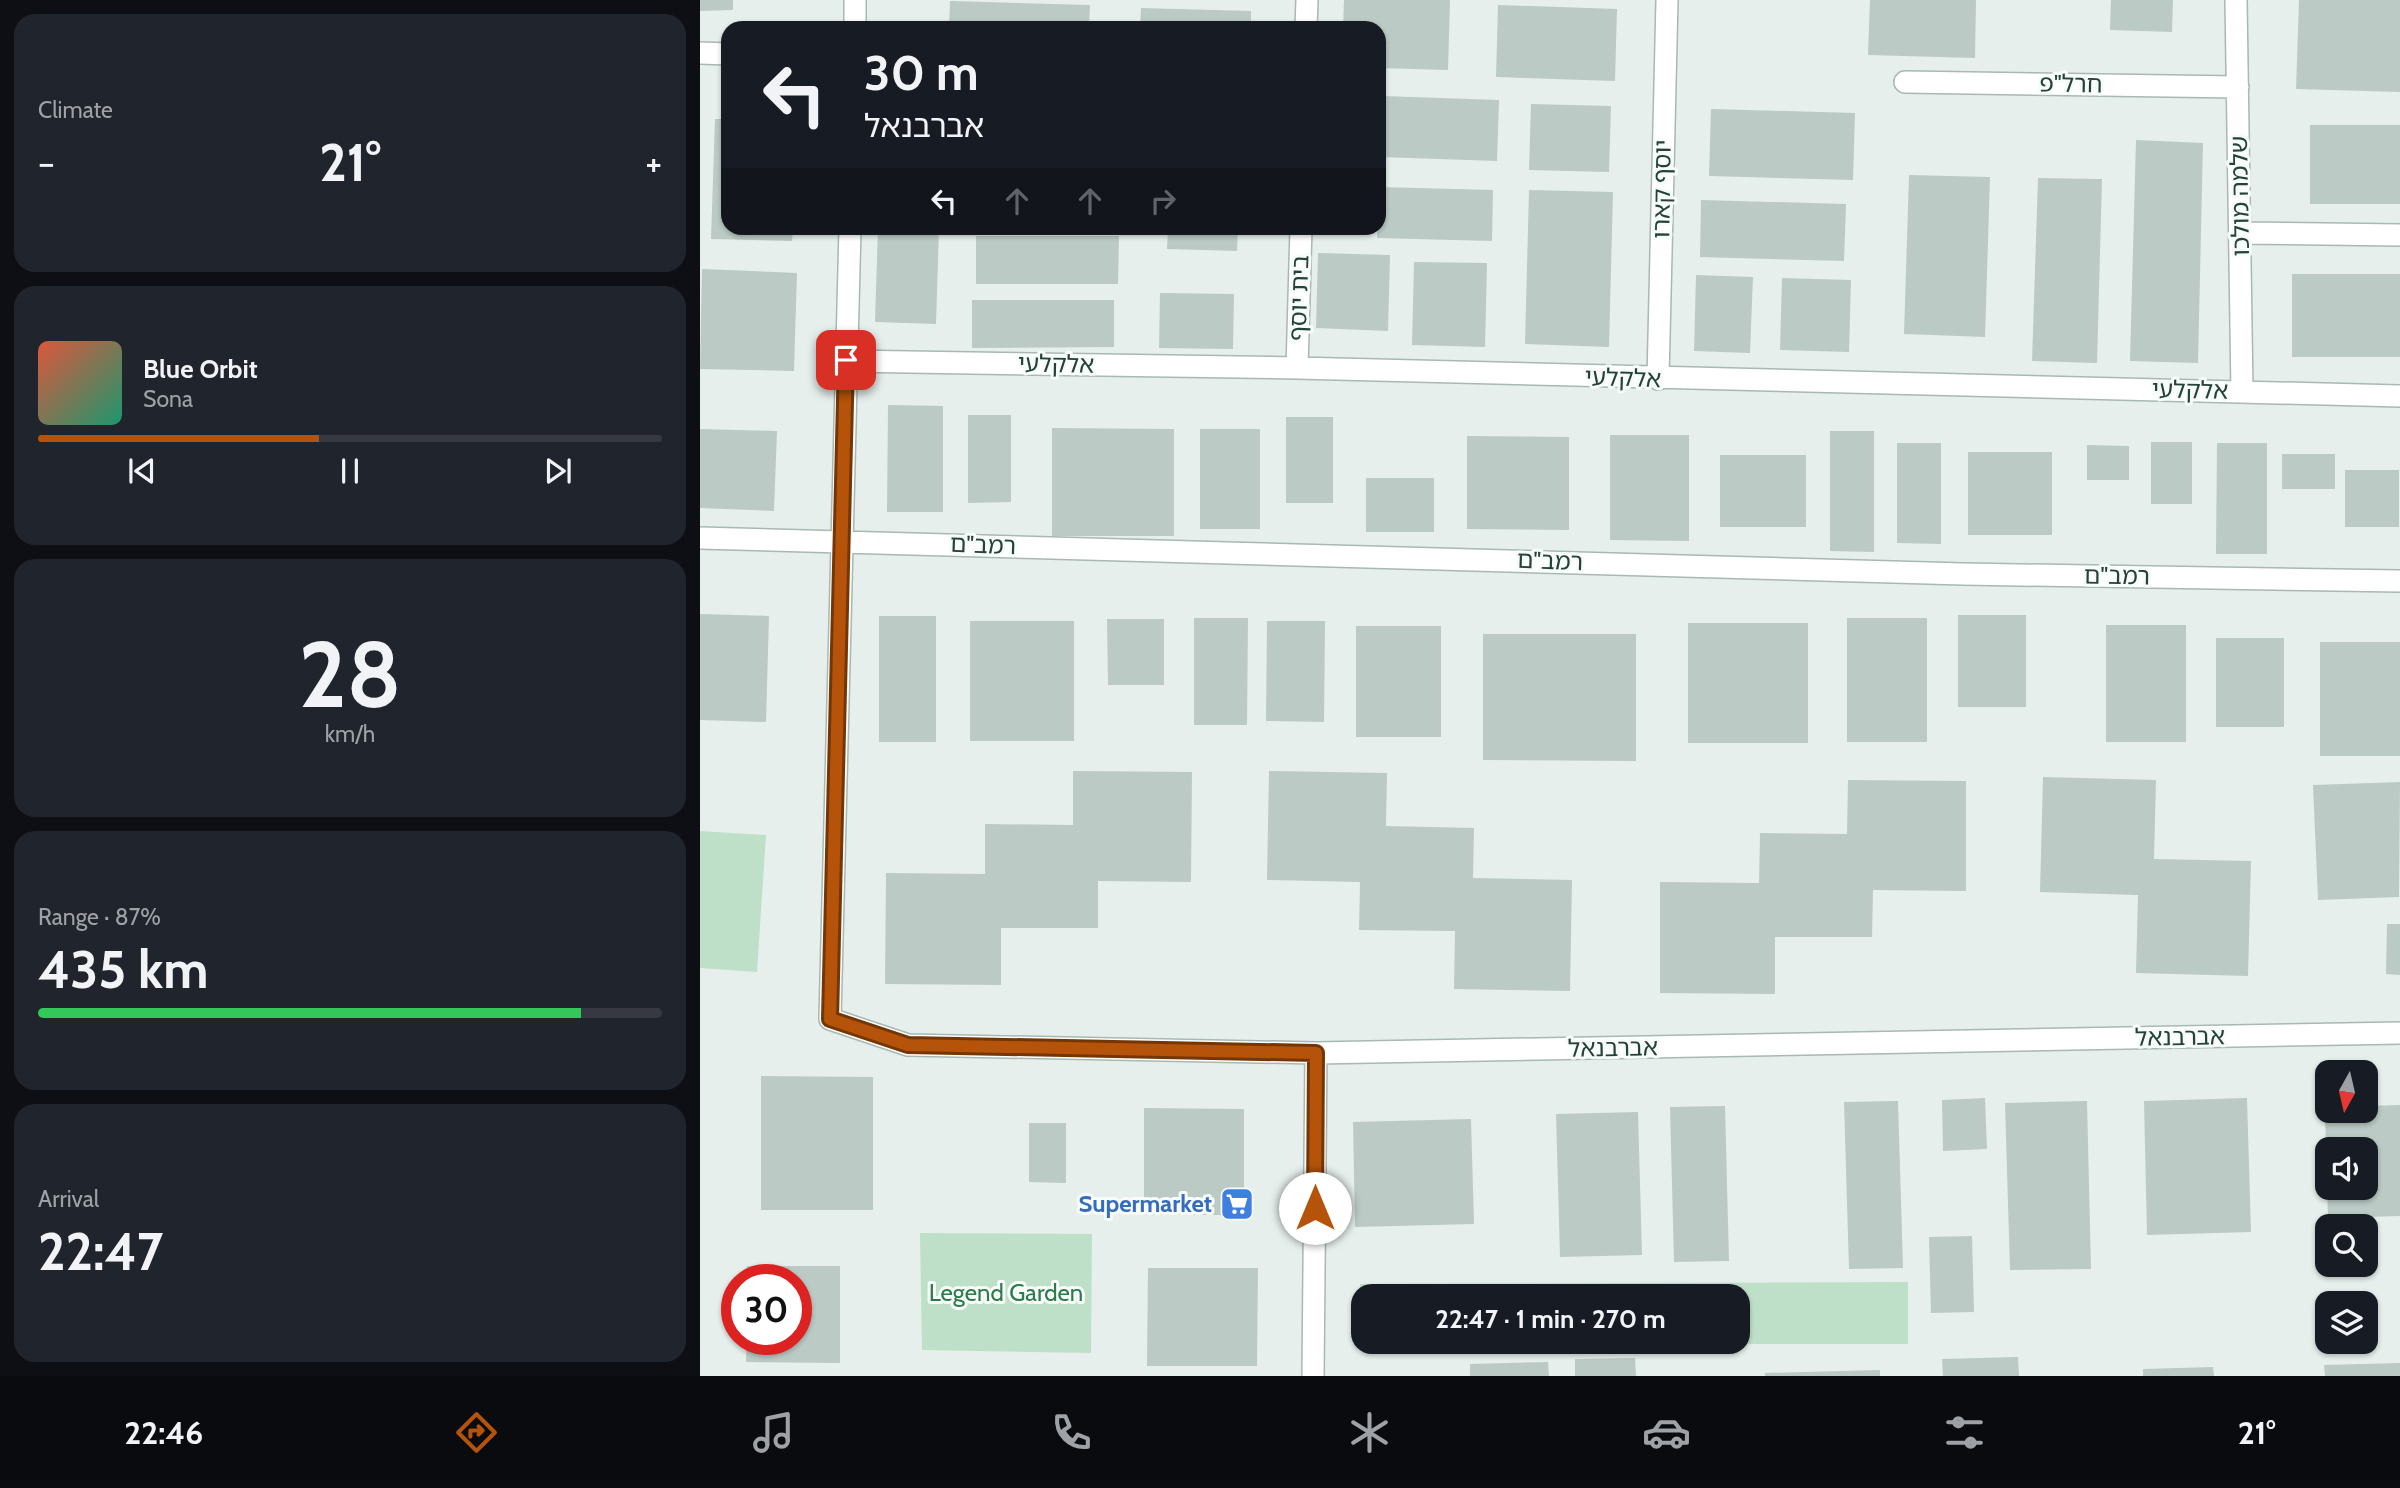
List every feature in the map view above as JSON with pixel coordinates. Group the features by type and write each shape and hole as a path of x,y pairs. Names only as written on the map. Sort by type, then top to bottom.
{"street":[{"path":"855,0 855,21"},
{"path":"1306,21 1307,0"},
{"name":"יוסף קארו","path":"1658,379 1667,0"},
{"name":"שלמה מולכו","path":"2236,0 2242,391"},
{"path":"700,53 721,54"},
{"name":"חרל\"פ","path":"1905,82 2238,87"},
{"path":"2241,233 2400,235"},
{"path":"842,541 850,235"},
{"name":"בית יוסף","path":"1297,368 1301,235"},
{"name":"אלקלעי","path":"846,360 1297,368 2400,396"},
{"name":"רמב\"ם","path":"700,538 1963,574 2400,581"},
{"name":"אברבנאל","path":"842,541 830,1019 908,1045 1316,1053 2400,1032"},
{"path":"1313,1376 1316,1053"}],"green space":[{"path":"700,831 766,835 757,972 700,968"},
{"name":"Legend Garden","path":"920,1233 1092,1234 1091,1353 922,1350"},
{"path":"1908,1282 1908,1344 1750,1344 1750,1284 1360,1284"}],"building":[{"path":"700,0 733,0 733,10 700,11"},
{"path":"1344,0 1450,0 1448,70 1386,68 1386,21 1343,21"},
{"path":"1870,0 1976,0 1975,58 1868,55"},
{"path":"2111,0 2173,0 2172,32 2110,30"},
{"path":"2299,0 2400,0 2400,92 2296,89"},
{"path":"950,1 1090,5 1089,21 949,21"},
{"path":"1498,5 1617,9 1615,81 1496,77"},
{"path":"1141,8 1251,11 1251,21 1140,21"},
{"path":"1386,96 1499,100 1497,161 1386,157"},
{"path":"1531,104 1611,106 1609,172 1529,170"},
{"path":"1711,109 1855,113 1853,180 1709,176"},
{"path":"715,119 721,119 721,235 792,235 792,241 711,239"},
{"path":"2310,125 2400,125 2400,204 2310,204"},
{"path":"2136,140 2203,143 2198,363 2130,361"},
{"path":"1909,175 1990,177 1985,337 1904,334"},
{"path":"2038,178 2102,179 2097,363 2032,361"},
{"path":"1386,187 1493,190 1492,241 1377,238 1377,235 1386,235"},
{"path":"1529,190 1613,192 1609,347 1525,344"},
{"path":"1701,200 1846,204 1844,261 1700,257"},
{"path":"878,235 939,235 936,324 875,322"},
{"path":"1168,235 1238,235 1237,251 1167,249"},
{"path":"976,236 1119,236 1118,284 976,284"},
{"path":"1318,253 1390,255 1388,331 1316,328"},
{"path":"1414,262 1487,263 1485,347 1412,345"},
{"path":"702,269 797,273 794,371 700,369"},
{"path":"2292,274 2400,274 2400,357 2292,357"},
{"path":"1696,275 1753,277 1750,353 1694,351"},
{"path":"1782,278 1851,280 1849,352 1780,350"},
{"path":"1160,293 1234,294 1233,349 1159,348"},
{"path":"972,300 1114,300 1114,347 972,348"},
{"path":"888,405 943,406 943,512 887,512"},
{"path":"968,415 1011,415 1011,502 968,503"},
{"path":"1286,417 1333,417 1333,503 1286,503"},
{"path":"1052,428 1174,429 1174,536 1052,536"},
{"path":"700,429 777,431 774,511 700,508"},
{"path":"1200,429 1260,429 1260,529 1200,529"},
{"path":"1830,431 1874,431 1874,552 1830,551"},
{"path":"1610,435 1689,435 1689,541 1610,540"},
{"path":"1467,436 1569,437 1569,530 1467,529"},
{"path":"2151,442 2192,442 2192,504 2151,504"},
{"path":"1897,443 1941,443 1941,544 1897,543"},
{"path":"2217,443 2267,443 2267,554 2216,554"},
{"path":"2087,445 2129,446 2129,480 2087,480"},
{"path":"1968,452 2052,452 2052,535 1968,535"},
{"path":"2282,454 2335,454 2335,489 2282,489"},
{"path":"1720,455 1806,455 1806,527 1720,527"},
{"path":"2345,470 2399,470 2399,527 2345,527"},
{"path":"1366,478 1434,478 1434,532 1366,532"},
{"path":"700,614 769,616 766,722 700,720"},
{"path":"1958,615 2026,615 2026,707 1958,707"},
{"path":"879,616 936,616 936,742 879,742"},
{"path":"1194,618 1248,618 1247,725 1194,725"},
{"path":"1847,618 1927,618 1927,742 1847,742"},
{"path":"1107,619 1164,619 1164,685 1108,685"},
{"path":"970,621 1074,621 1074,741 970,741"},
{"path":"1267,621 1325,621 1324,722 1266,721"},
{"path":"1688,623 1808,623 1808,743 1688,743"},
{"path":"2106,625 2186,625 2186,742 2106,742"},
{"path":"1356,626 1441,626 1441,737 1356,737"},
{"path":"1483,634 1636,634 1636,761 1483,760"},
{"path":"2216,638 2284,638 2284,727 2216,727"},
{"path":"2320,642 2400,642 2400,756 2320,756"},
{"path":"1073,771 1192,772 1191,882 1098,881 1098,928 1001,928 1001,985 885,984 886,873 985,874 985,824 1073,825"},
{"path":"1269,771 1387,773 1386,826 1474,828 1473,878 1572,880 1570,991 1454,989 1455,931 1359,930 1360,882 1267,880"},
{"path":"2043,777 2156,780 2154,859 2251,861 2248,976 2136,973 2138,895 2040,892"},
{"path":"1848,780 1966,781 1966,891 1873,890 1872,937 1775,937 1775,994 1660,993 1660,882 1759,883 1760,833 1847,834"},
{"path":"2400,782 2399,897 2318,900 2313,785"},
{"path":"2387,924 2400,924 2400,975 2386,974"},
{"path":"761,1076 873,1077 873,1210 761,1210"},
{"path":"1985,1098 1987,1149 1943,1151 1942,1100"},
{"path":"2247,1098 2251,1232 2147,1235 2144,1101"},
{"path":"1898,1101 1903,1268 1849,1269 1844,1102"},
{"path":"2087,1101 2091,1269 2010,1270 2005,1103"},
{"path":"2400,1105 2400,1216 2328,1214 2327,1200 2378,1200 2378,1137 2326,1137 2325,1124 2378,1124 2378,1106"},
{"path":"1725,1106 1729,1261 1674,1262 1670,1107"},
{"path":"1144,1108 1244,1109 1244,1215 1144,1215"},
{"path":"1638,1112 1642,1255 1560,1257 1556,1114"},
{"path":"1471,1119 1474,1224 1355,1227 1353,1122"},
{"path":"1029,1123 1066,1123 1066,1183 1029,1182"},
{"path":"1972,1236 1974,1312 1931,1313 1929,1237"},
{"path":"812,1266 840,1266 840,1363 746,1362 746,1355 812,1355"},
{"path":"1148,1268 1258,1268 1257,1366 1147,1366"},
{"path":"2018,1357 2019,1376 1943,1376 1942,1359"},
{"path":"1635,1358 1636,1376 1575,1376 1575,1359"},
{"path":"1548,1362 1549,1376 1470,1376 1470,1364"},
{"path":"2400,1363 2400,1376 2325,1376 2324,1365"},
{"path":"2213,1367 2214,1376 2143,1376 2143,1369"},
{"path":"1880,1370 1880,1376 1765,1376 1765,1373"}],"place":[{"name":"Supermarket","path":"1237,1204"}],"route":[{"path":"846,360 830,1019 908,1045 1316,1053 1315,1208"}]}
